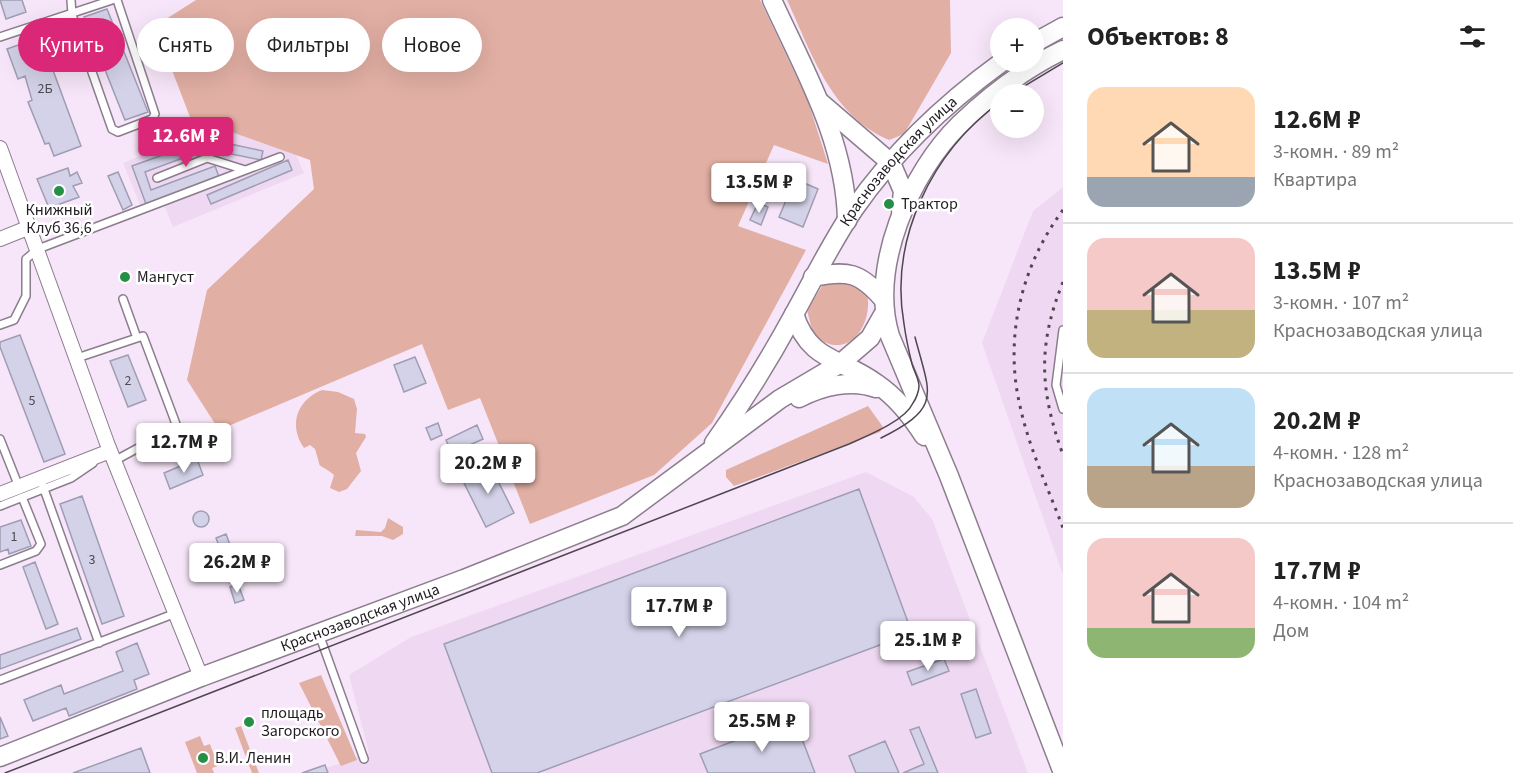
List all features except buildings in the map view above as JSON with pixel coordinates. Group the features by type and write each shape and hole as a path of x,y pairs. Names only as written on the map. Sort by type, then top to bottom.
{"main road":[{"path":"772,0 820,102 839,160 845,189 847,220"},
{"path":"1044,37 1063,27"},
{"name":"Краснозаводская улица","path":"883,307 891,245 900,219 930,164 960,124 1003,87 1063,50"},
{"name":"Краснозаводская улица","path":"813,277 847,220 867,191 891,163 971,84 990,71"},
{"path":"820,102 891,163 903,191 900,219"},
{"path":"706,455 746,398 813,277 854,274 871,285 883,307 902,367 949,476 1063,773"},
{"path":"754,420 780,399 841,363 870,338 883,307"},
{"path":"794,314 805,341 817,352 841,363 885,391 912,419 949,476"},
{"path":"754,420 807,394 837,385 866,384 885,391"},
{"name":"Краснозаводская улица","path":"0,757 201,677 465,579 622,516 754,420"}],"street":[{"path":"0,148 112,456 201,677"},
{"path":"0,239 30,227"},
{"path":"0,494 21,492 112,456"}],"lane":[{"path":"71,0 72,15 112,129 118,132 153,119 155,114 117,0"},
{"path":"0,37 112,0"},
{"path":"0,325 14,320 26,296 26,260 38,249 280,157"},
{"path":"157,178 207,158 244,170"},
{"path":"123,298 137,338"},
{"path":"1063,330 1056,385 1063,409"},
{"path":"77,358 143,336 177,427 112,456"},
{"path":"0,565 36,551 41,544 1,443"},
{"path":"42,484 99,642"},
{"path":"0,506 21,492"},
{"path":"0,680 176,614"},
{"path":"319,634 364,759"}],"shaded area":[{"path":"196,0 760,0 808,101 828,164 774,145 738,226 806,250 712,423 654,475 530,524 480,398 448,410 422,344 219,430 187,380 207,290 314,189 310,160 190,117 173,72 234,72 234,18 168,18"},
{"path":"787,0 950,0 951,53 904,134 889,140 869,129 838,99 815,61"},
{"path":"210,127 292,145 304,173 173,227 164,205 144,214 123,163"},
{"path":"1063,187 1063,575 982,343 1033,211"},
{"path":"838,276 867,293 868,306 866,318 855,338 836,345 825,342 813,334 807,310 822,286"},
{"path":"322,390 338,392 354,399 357,409 355,433 365,434 366,437 356,453 361,471 347,489 339,492 330,488 334,475 320,465 315,449 310,445 304,448 297,431 296,422 301,407 313,394"},
{"path":"868,406 883,427 880,432 734,486 726,477 726,470"},
{"path":"866,472 914,497 932,519 1028,773 312,773 369,753 349,675 411,637"},
{"path":"388,518 403,527 403,534 393,540 382,536 355,536 356,530 381,532"},
{"path":"321,675 357,760 341,766 299,683"},
{"path":"241,726 259,773 252,773 235,728"},
{"path":"200,736 204,746 210,744 218,766 212,768 214,773 197,773 185,742"}],"tram line":[{"path":"1028,84 1063,63"},
{"path":"5,773 849,444 894,422 909,410 919,388 907,340 901,292 903,260 910,230 921,200 936,172 954,146 990,110"},
{"path":"881,438 915,417 923,408 927,398 925,373 915,337"}],"railway":[{"path":"1063,210 1048,232 1027,279 1020,304 1014,355 1024,422 1063,528"},
{"path":"1063,282 1049,327 1045,368 1050,410 1063,455"}],"place":[{"name":"Книжный Клуб 36,6","path":"59,191"},
{"name":"Трактор","path":"889,204"},
{"name":"Мангуст","path":"125,277"},
{"name":"площадь Загорского","path":"249,722"},
{"name":"В.И. Ленин","path":"203,758"}]}
